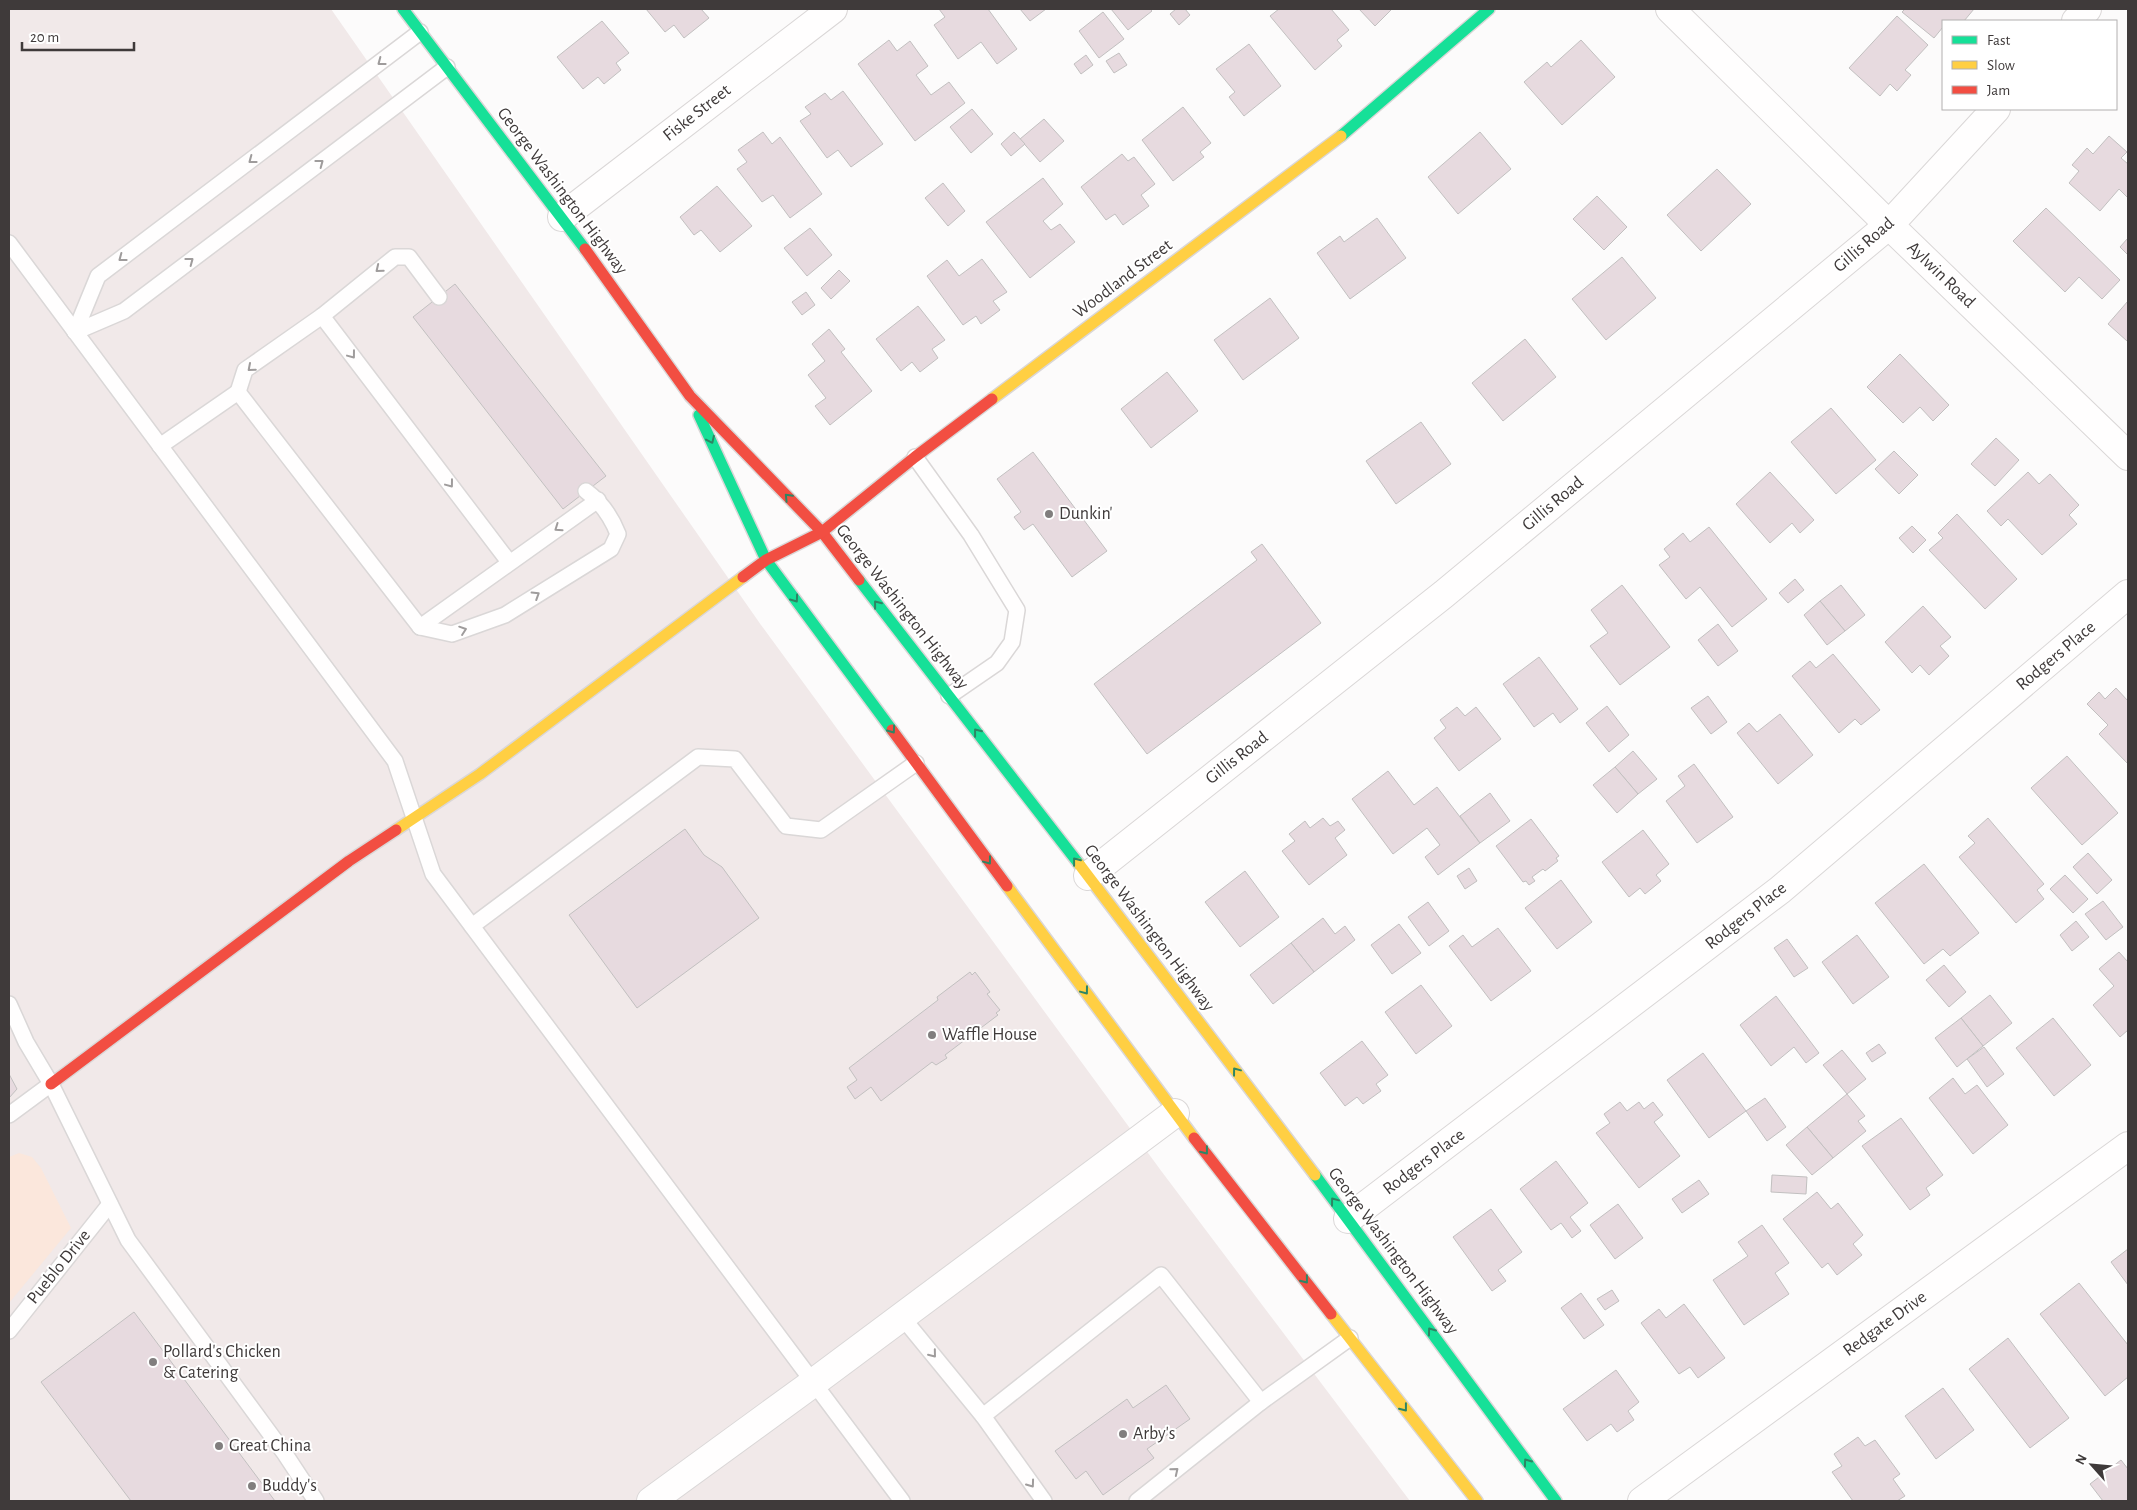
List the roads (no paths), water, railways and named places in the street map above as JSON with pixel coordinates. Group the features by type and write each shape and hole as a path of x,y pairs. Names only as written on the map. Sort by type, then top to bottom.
{"main road":[{"name":"George Washington Highway","path":"403,9 562,217 690,396 822,532 949,696 1348,1219 1556,1501"},
{"name":"Woodland Street","path":"51,1084 349,861 480,774 766,560 822,532 915,457 1359,123 1488,9"},
{"name":"George Washington Highway","path":"690,396 766,560 1175,1113 1477,1501"}],"street":[{"name":"Fiske Street","path":"562,217 833,9"},
{"name":"Aylwin Road","path":"1670,9 1889,225 2128,456"},
{"path":"2077,20 2088,9"},
{"name":"Gillis Road","path":"1088,876 1444,594 1889,225 1995,110"},
{"name":"Rodgers Place","path":"1348,1219 1780,890 2128,594"},
{"path":"651,1501 813,1383 1175,1113"},
{"name":"Redgate Drive","path":"1642,1501 2128,1146"}],"lane":[{"path":"75,332 98,276 420,32"},
{"path":"75,332 124,311 447,67"},
{"path":"9,243 395,761 434,874 902,1501"},
{"path":"160,446 238,392 245,370 322,316 394,257 409,257 439,297"},
{"path":"322,316 509,562"},
{"path":"238,392 420,626 452,634 505,615 611,549 618,534 613,521 592,496 509,562 420,626"},
{"path":"915,457 971,535 1017,610 1012,642 997,663 949,696"},
{"path":"472,926 698,757 734,759 786,826 821,830 916,764"},
{"path":"9,1004 26,1042 51,1084 128,1240 285,1454 316,1501"},
{"path":"9,1115 51,1084"},
{"name":"Pueblo Drive","path":"9,1331 110,1204"},
{"path":"982,1416 1161,1275 1261,1402"},
{"path":"902,1317 982,1416 1044,1501"},
{"path":"1137,1501 1261,1402 1350,1338"}],"place":[{"name":"Dunkin'","path":"1049,514"},
{"name":"Waffle House","path":"932,1035"},
{"name":"Pollard's Chicken & Catering","path":"153,1362"},
{"name":"Arby's","path":"1123,1434"},
{"name":"Great China","path":"219,1446"},
{"name":"Buddy's","path":"252,1486"}]}
